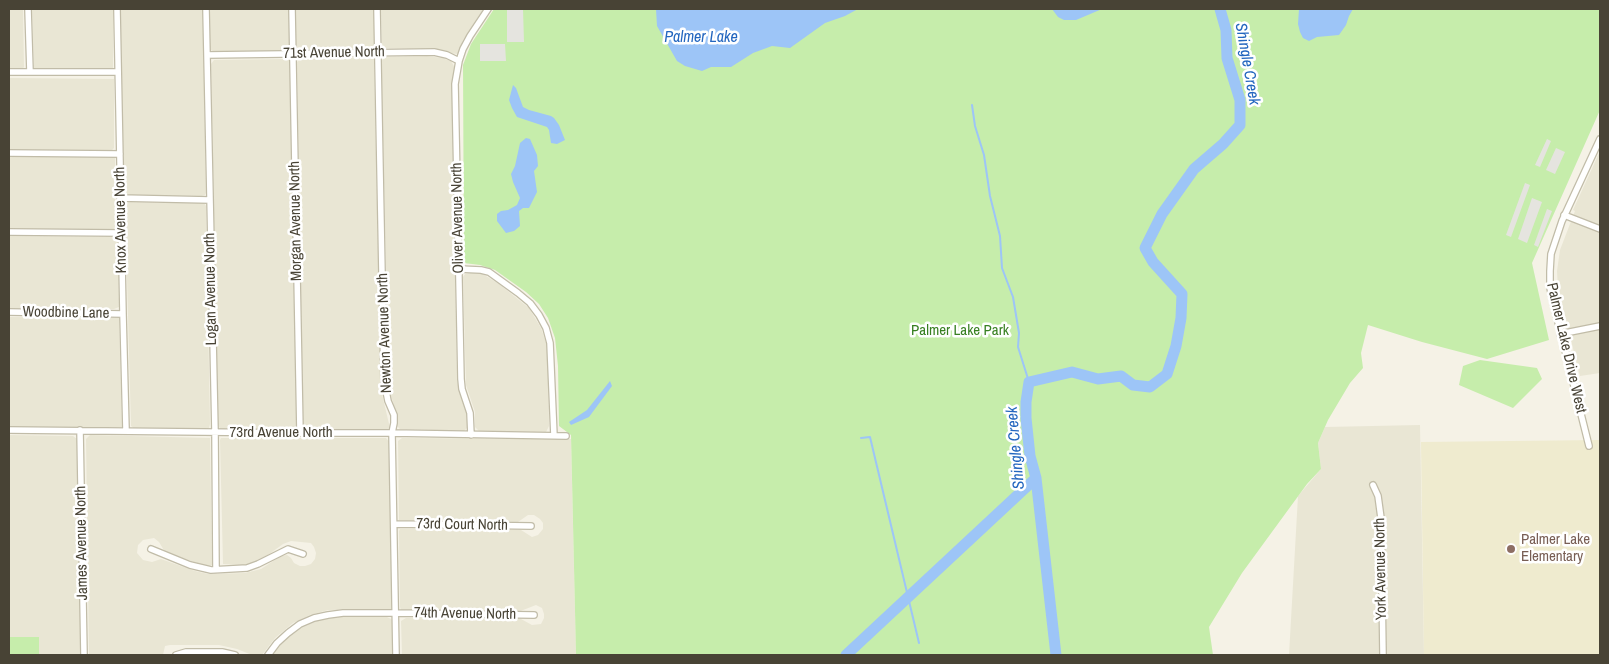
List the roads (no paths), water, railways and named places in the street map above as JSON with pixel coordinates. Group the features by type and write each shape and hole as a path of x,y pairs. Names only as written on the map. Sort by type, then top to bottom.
{"street":[{"path":"28,9 30,72"},
{"name":"Knox Avenue North","path":"117,9 122,314 126,430"},
{"name":"Logan Avenue North","path":"206,9 216,569"},
{"name":"Morgan Avenue North","path":"292,9 300,433"},
{"name":"Newton Avenue North","path":"377,9 384,381 394,415 392,433 396,655"},
{"name":"Oliver Avenue North","path":"472,435 470,413 462,389 455,84 459,61 470,36 488,9"},
{"name":"71st Avenue North","path":"207,55 434,52 459,61"},
{"path":"9,72 118,72"},
{"name":"Palmer Lake Drive West","path":"1589,446 1560,334 1550,288 1550,271 1551,254 1564,215 1600,139"},
{"path":"9,153 120,154"},
{"path":"120,198 210,200"},
{"path":"1564,215 1600,229"},
{"path":"9,232 121,233"},
{"path":"459,269 489,272 530,303 546,328 550,342 554,436"},
{"name":"Woodbine Lane","path":"9,312 122,314"},
{"path":"1560,334 1600,326"},
{"name":"73rd Avenue North","path":"9,430 566,436"},
{"name":"James Avenue North","path":"80,430 84,655"},
{"name":"York Avenue North","path":"1373,485 1378,496 1381,518 1383,655"},
{"name":"73rd Court North","path":"394,524 531,526"},
{"path":"150,549 190,565 216,569 247,568 288,549 303,554"},
{"name":"74th Avenue North","path":"268,655 277,643 300,624 328,614 534,615"},
{"path":"176,655 186,652 209,652 235,655"}],"water":[{"name":"Palmer Lake","path":"656,9 858,9 825,23 790,48 772,46 753,53 731,67 711,67 702,71 685,66 677,61 657,26"},
{"path":"1052,9 1102,9 1076,20 1064,20 1058,17"},
{"path":"1299,9 1353,9 1339,35 1317,37 1309,41 1303,38 1300,32 1298,24"},
{"path":"513,85 523,107 554,118 565,140 557,144 551,143 547,127 517,117 509,100"},
{"path":"526,138 530,139 537,155 538,166 534,171 537,192 529,208 523,208 519,211 520,226 514,231 506,233 497,221 497,214 517,205 520,198 511,174 515,166 520,143"},
{"path":"610,381 612,386 589,417 571,425 569,422 587,410"}],"waterway":[{"name":"Shingle Creek","path":"1056,655 1036,478 1030,456 1026,418 1029,382 1072,372 1098,379 1121,376 1133,385 1150,387 1167,374 1176,346 1181,318 1182,294 1153,262 1145,248 1162,214 1194,169 1223,144 1240,125 1240,100 1227,58 1226,30 1220,9"},
{"path":"972,105 1000,236 1002,268 1013,297 1019,333 1018,347 1029,382"},
{"path":"861,438 870,437 919,643"},
{"path":"846,655 1036,478"}],"place":[{"name":"Palmer Lake Elementary","path":"1511,549"}],"park label":[{"name":"Palmer Lake Park","path":"960,331"}]}
